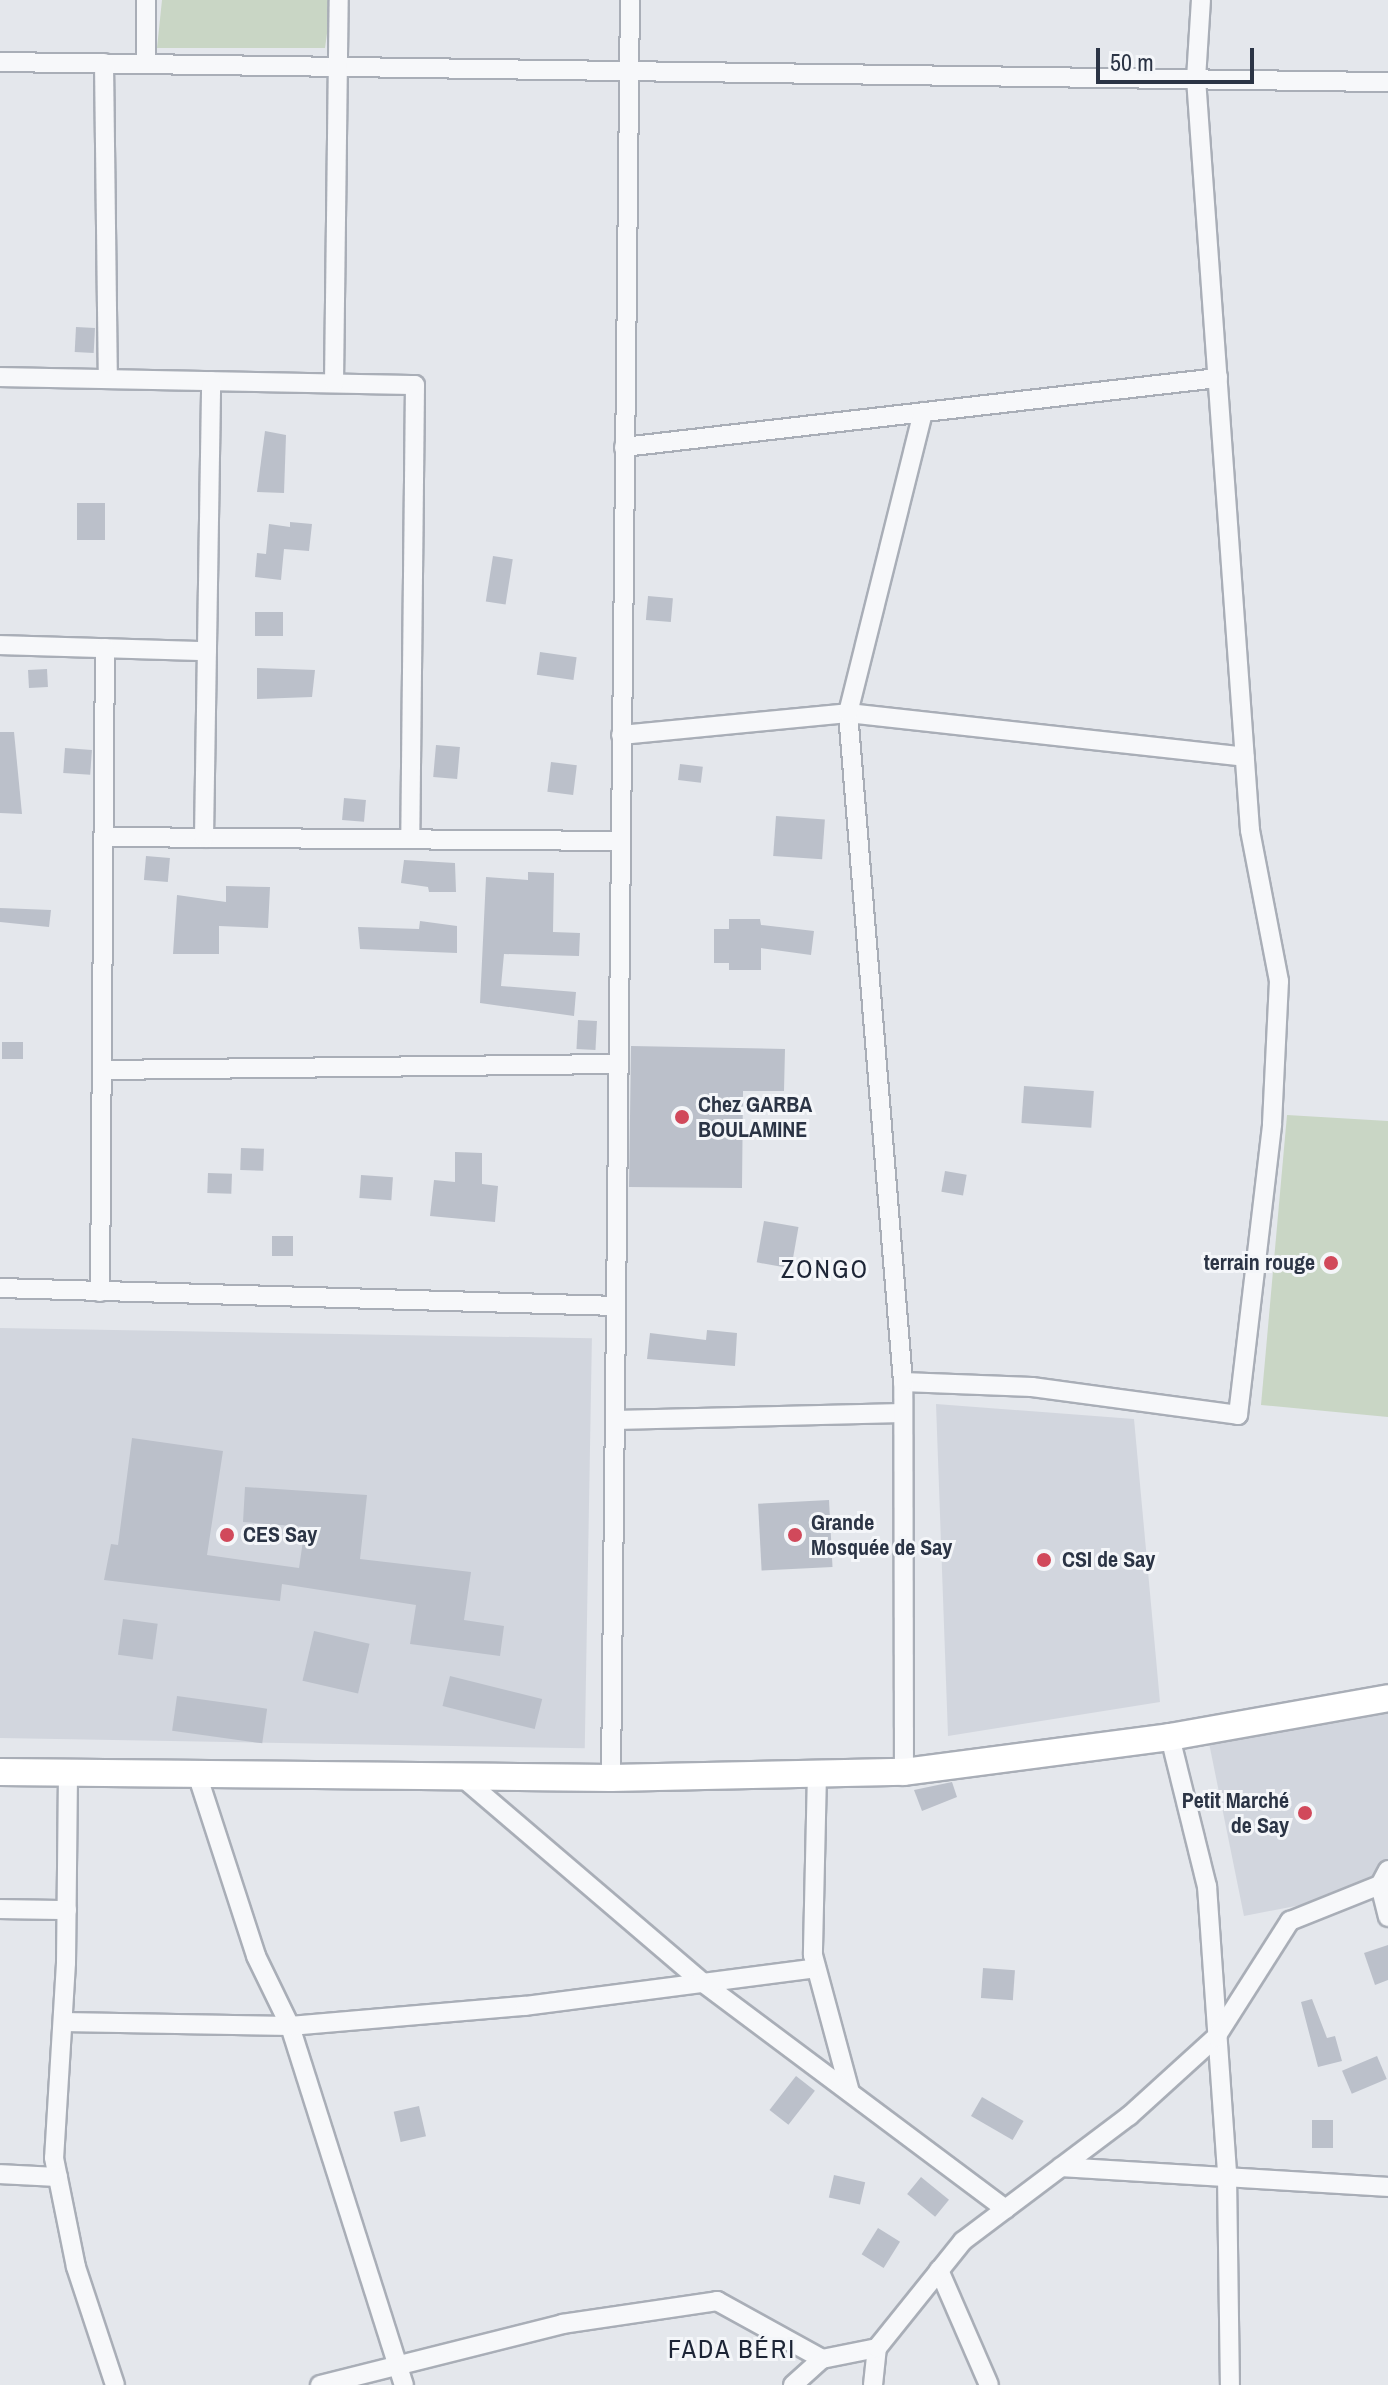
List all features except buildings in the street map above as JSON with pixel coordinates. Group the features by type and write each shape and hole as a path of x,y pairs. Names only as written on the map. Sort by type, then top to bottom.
{"street":[{"path":"146,0 146,64"},
{"path":"334,383 339,0"},
{"path":"611,1778 630,0"},
{"path":"903,1382 1032,1387 1238,1415 1272,1124 1279,981 1250,830 1196,79 1201,0"},
{"path":"0,62 1388,82"},
{"path":"104,63 108,379"},
{"path":"0,377 415,385 410,839"},
{"path":"624,447 1218,378"},
{"path":"204,838 211,381"},
{"path":"904,1772 903,1382 848,713 923,412"},
{"path":"0,645 207,651"},
{"path":"100,1292 105,648"},
{"path":"621,735 848,713 1245,757"},
{"path":"104,837 620,841"},
{"path":"102,1070 618,1064"},
{"path":"0,1288 616,1306"},
{"path":"615,1420 903,1413"},
{"path":"0,1772 611,1778 904,1772 1170,1737 1388,1698"},
{"path":"1170,1737 1207,1886 1227,2175 1230,2385"},
{"path":"68,1773 63,2022 54,2158 76,2267 115,2385"},
{"path":"817,1773 816,1968 850,2092"},
{"path":"197,1774 256,1956 290,2026 404,2385"},
{"path":"462,1777 702,1982 1005,2209"},
{"path":"873,2385 877,2348 963,2241 1129,2116 1216,2037 1290,1921 1384,1878 1388,1917"},
{"path":"0,1909 67,1910"},
{"path":"63,2022 290,2026 525,2006 816,1968"},
{"path":"1061,2167 1388,2187"},
{"path":"0,2174 58,2177"},
{"path":"939,2270 989,2385"},
{"path":"320,2385 562,2324 717,2301 822,2359"},
{"path":"793,2385 822,2359 877,2348"}],"shaded area":[{"path":"0,1328 592,1338 585,1748 0,1738"},
{"name":"CSI de Say","path":"936,1404 1134,1419 1160,1702 948,1736"},
{"name":"Petit Marché de Say","path":"1388,1707 1388,1888 1244,1916 1208,1738"}],"green space":[{"path":"162,0 344,0 328,26 325,48 157,48"},
{"name":"terrain rouge","path":"1287,1115 1388,1121 1388,1417 1261,1405"}],"place":[{"name":"Chez GARBA BOULAMINE","path":"682,1117"},
{"name":"terrain rouge","path":"1331,1263"},
{"name":"CES Say","path":"227,1535"},
{"name":"Grande Mosquée de Say","path":"795,1535"},
{"name":"CSI de Say","path":"1044,1560"},
{"name":"Petit Marché de Say","path":"1305,1813"}],"district":[{"name":"ZONGO","path":"825,1269"},
{"name":"FADA BÉRI","path":"732,2349"}]}
